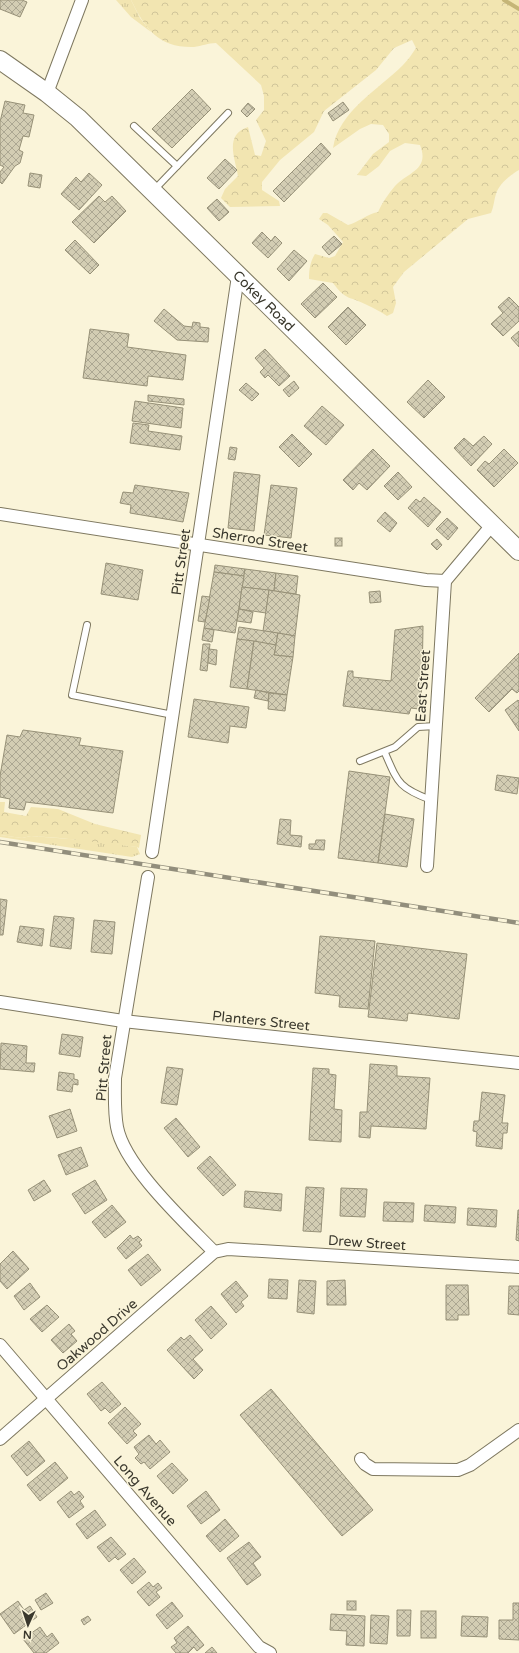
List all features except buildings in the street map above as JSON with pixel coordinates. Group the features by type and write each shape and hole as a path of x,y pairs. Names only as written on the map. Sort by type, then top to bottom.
{"street":[{"path":"47,93 82,0"},
{"name":"Cokey Road","path":"0,60 47,93 78,118 519,551"},
{"name":"Pitt Street","path":"152,852 238,276"},
{"name":"Sherrod Street","path":"0,514 198,546 426,580 445,581"},
{"path":"445,581 492,525"},
{"name":"East Street","path":"427,866 445,581"},
{"name":"Pitt Street","path":"148,877 123,1021 115,1078 117,1128 127,1152 157,1193 214,1252"},
{"name":"Planters Street","path":"0,1002 123,1021 519,1063"},
{"name":"Drew Street","path":"214,1252 228,1249 519,1268"},
{"name":"Oakwood Drive","path":"0,1439 214,1252"},
{"name":"Long Avenue","path":"0,1344 259,1646 270,1653"},
{"path":"362,1459 365,1464 373,1469 458,1470 470,1465 519,1430"}],"lane":[{"path":"153,191 228,113"},
{"path":"134,126 177,166"},
{"path":"87,625 72,695 173,715"},
{"path":"360,761 386,753 418,727 436,726"},
{"path":"386,753 394,775 403,787 431,800"}],"green space":[{"path":"116,0 131,0 140,18 151,32 131,17"},
{"path":"131,0 519,0 519,170 502,183 497,190 491,213 468,219 404,272 393,287 396,303 393,313 387,316 372,307 341,293 333,283 309,279 309,272 315,254 329,258 335,256 343,242 328,225 319,219 323,213 327,213 348,225 370,214 378,212 381,205 395,186 416,170 420,165 422,153 420,145 405,143 390,151 379,166 366,176 357,175 373,154 389,142 389,134 383,125 371,124 360,129 333,148 343,123 351,112 410,57 416,48 412,40 394,48 376,70 324,111 314,132 280,160 262,182 262,190 279,201 280,206 230,207 221,198 225,189 238,176 233,141 241,131 248,127 255,155 261,156 266,141 256,120 264,110 264,96 261,85 216,43 194,47 182,46 172,44 155,35 142,20"},
{"path":"0,802 5,802 4,812 26,816 31,807 58,809 95,824 141,835 139,848 60,838 31,836 22,838 0,835"},
{"path":"0,835 22,838 31,836 96,841 137,847 140,854 132,857 0,837"}],"waterway":[{"path":"504,0 519,9"}],"railway":[{"path":"0,842 519,923"}]}
